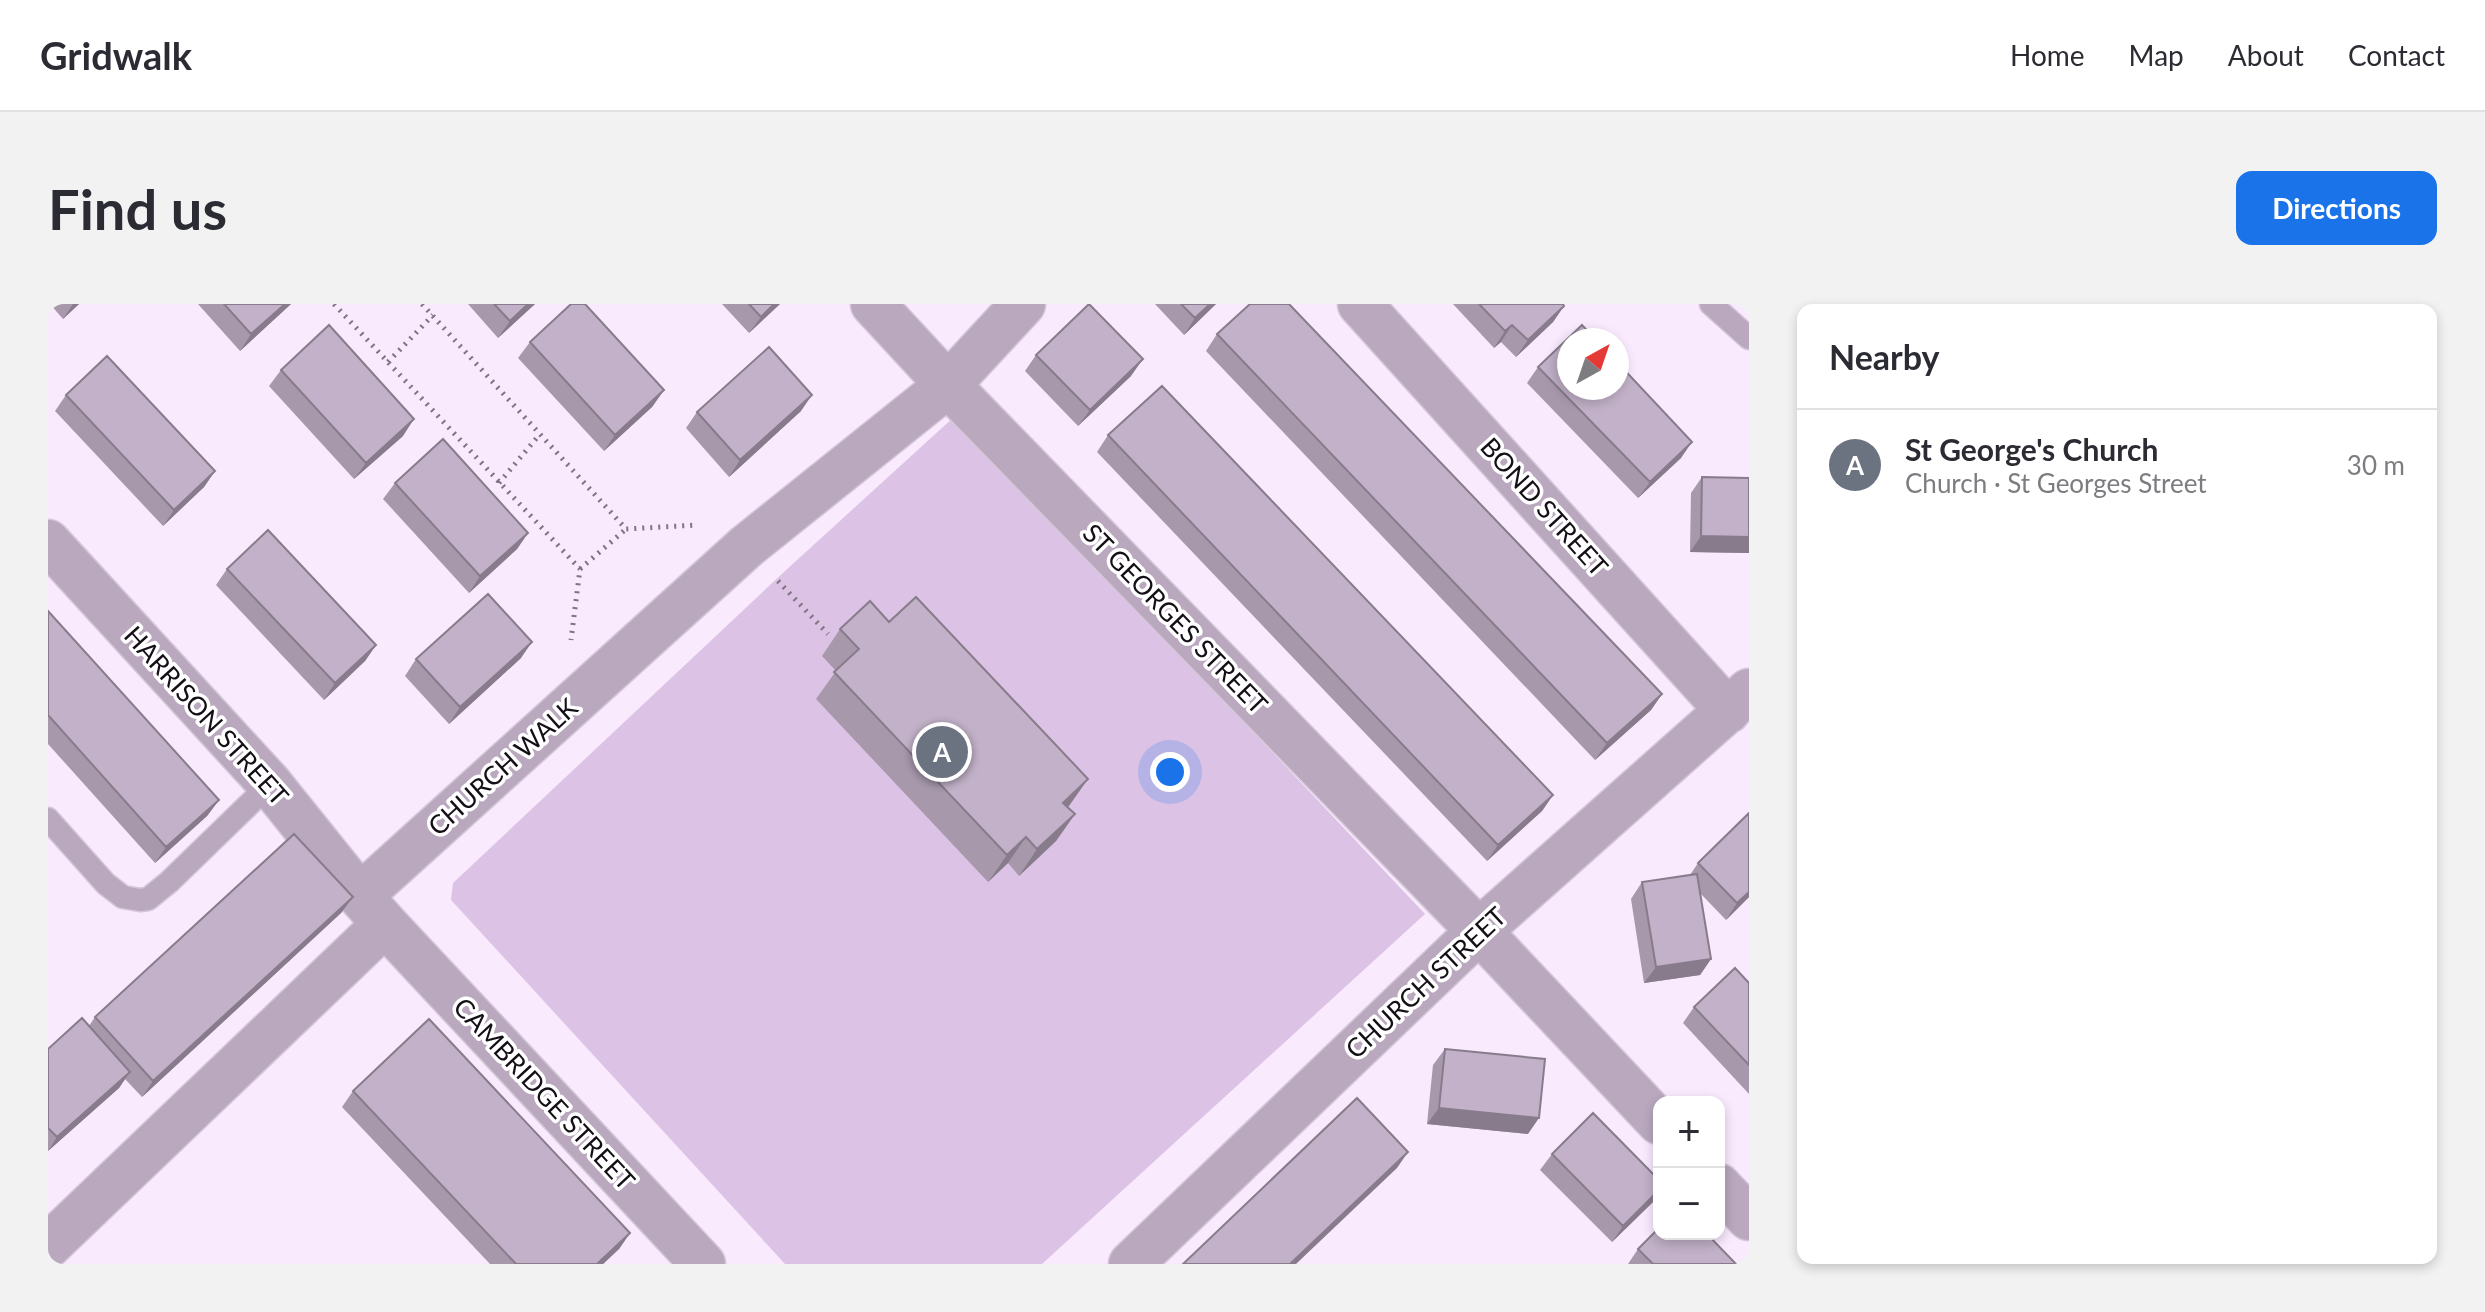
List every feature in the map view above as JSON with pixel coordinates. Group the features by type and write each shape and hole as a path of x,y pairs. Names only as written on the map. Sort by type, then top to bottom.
{"street":[{"name":"ST GEORGES STREET","path":"873,304 1479,931 1653,1116"},
{"name":"CHURCH WALK","path":"48,1246 599,680 747,546 948,385 1023,304"},
{"name":"BOND STREET","path":"1360,304 1739,701"},
{"name":"HARRISON STREET","path":"54,560 270,784 372,910"},
{"name":"CHURCH STREET","path":"1131,1264 1479,931 1739,701"},
{"name":"CAMBRIDGE STREET","path":"372,910 703,1264"},
{"path":"1725,1192 1749,1218"}],"lane":[{"path":"1711,304 1749,338"},
{"path":"48,819 106,884 123,897 148,899 270,784"}],"path":[{"path":"334,304 580,569"},
{"path":"422,304 626,529"},
{"path":"388,362 433,315"},
{"path":"499,483 540,434"},
{"path":"599,680 571,642 580,569 626,529 705,524 747,546 828,634"}],"shaded area":[{"path":"955,416 1425,914 1042,1264 785,1264 451,900 453,883"}],"building":[{"path":"224,304 285,304 251,334"},
{"path":"494,304 528,304 510,321"},
{"path":"571,304 585,304 664,390 615,435 530,342"},
{"path":"749,304 774,304 761,317"},
{"path":"1089,304 1143,359 1090,410 1036,355"},
{"path":"1181,304 1210,304 1195,318"},
{"path":"1250,304 1289,304 1662,694 1607,743 1217,334"},
{"path":"1479,304 1564,306 1528,340 1512,325 1505,331"},
{"path":"329,325 414,419 366,463 281,370"},
{"path":"769,347 812,395 740,460 697,412"},
{"path":"1557,349 1557,387 1538,367"},
{"path":"107,356 215,471 174,510 66,395"},
{"path":"1629,375 1692,442 1650,482 1570,400 1629,400"},
{"path":"1162,386 1553,795 1498,845 1108,435"},
{"path":"443,439 528,533 480,576 395,483"},
{"path":"1702,477 1749,478 1749,537 1701,536"},
{"path":"268,530 376,645 335,683 227,569"},
{"path":"488,594 532,642 460,707 416,659"},
{"path":"916,597 1088,779 1063,803 1075,814 1037,849 1026,837 1007,855 834,672 859,649 840,629 870,601 889,622"},
{"path":"48,611 219,800 166,847 48,715"},
{"path":"1749,813 1749,892 1737,903 1698,863"},
{"path":"294,834 353,897 153,1081 95,1017"},
{"path":"1697,874 1711,959 1656,967 1642,882"},
{"path":"1735,968 1749,983 1749,1065 1694,1007"},
{"path":"82,1018 130,1072 57,1137 48,1128 48,1049"},
{"path":"429,1019 630,1233 597,1264 516,1264 353,1091"},
{"path":"1445,1049 1545,1059 1539,1118 1439,1108"},
{"path":"1357,1098 1408,1152 1290,1264 1183,1264"},
{"path":"1593,1113 1653,1174 1653,1196 1623,1226 1552,1154"},
{"path":"1653,1234 1653,1240 1713,1240 1736,1264 1653,1264 1638,1249"}],"place":[{"name":"St George's Church","path":"942,752"}]}
